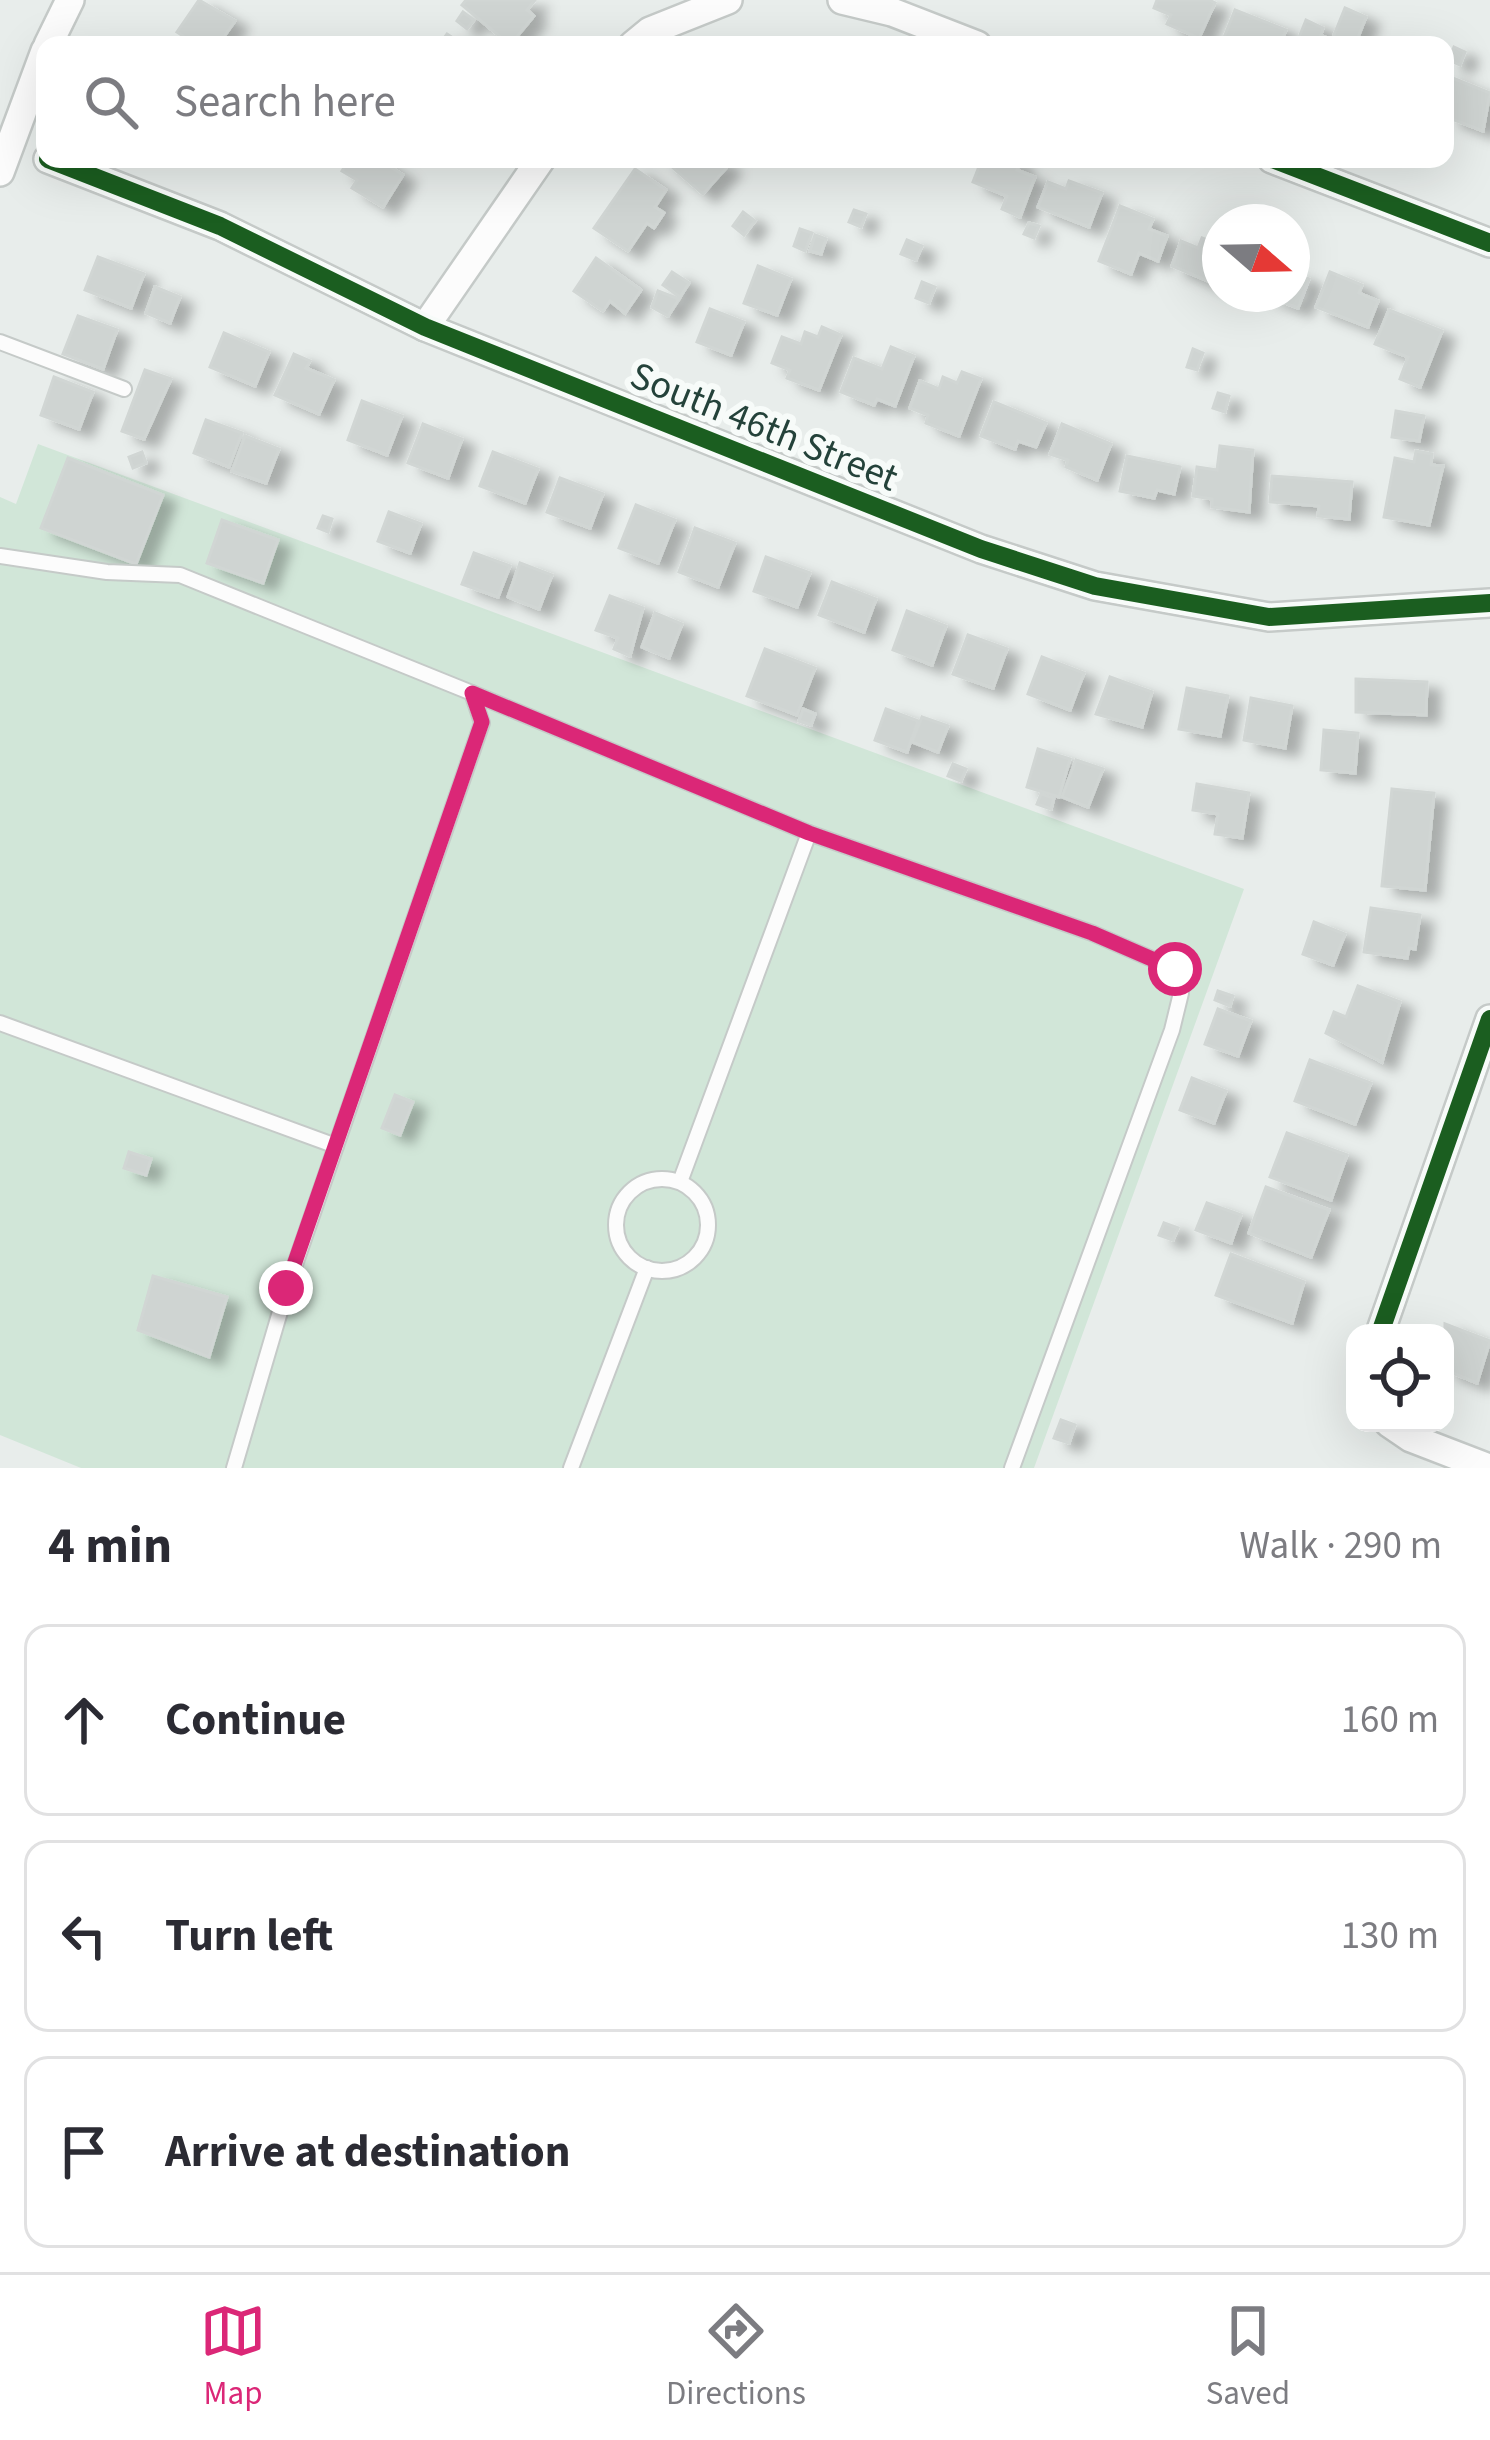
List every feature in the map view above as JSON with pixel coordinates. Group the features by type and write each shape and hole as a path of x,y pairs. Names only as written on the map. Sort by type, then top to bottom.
{"street":[{"path":"52,36 70,0"},
{"path":"644,36 728,0"},
{"path":"842,0 950,36"},
{"path":"0,172 36,74"},
{"name":"South 46th Street","path":"9,143 36,154"},
{"name":"South 46th Street","path":"72,168 220,226 425,327 981,549 1095,586 1269,617 1490,603"},
{"path":"425,327 535,168"},
{"path":"1295,168 1490,243"},
{"path":"1383,1324 1490,1019"},
{"path":"1402,1432 1489,1468"}],"lane":[{"path":"0,342 124,389"},
{"path":"0,556 107,572 180,575 809,833 1092,933 1175,969 1181,993 1172,1030 1012,1468"},
{"path":"238,1466 336,1146 482,722 472,693"},
{"path":"680,1182 809,833"},
{"path":"0,1023 336,1146"},
{"path":"651,1180 680,1182 703,1203 707,1218 701,1249 677,1268 647,1268 624,1250 617,1237 619,1208 637,1186 651,1180"},
{"path":"571,1468 647,1268"}],"green space":[{"path":"38,444 1244,889 1034,1468 81,1468 0,1435 0,497 16,504"}],"building":[{"path":"199,0 235,21 224,36 177,32"},
{"path":"466,0 535,0 527,10 534,16 517,36 499,36 462,5"},
{"path":"1157,0 1215,3 1200,36 1167,24 1171,15 1154,8"},
{"path":"1345,8 1366,17 1359,36 1334,36"},
{"path":"1235,10 1286,30 1284,36 1225,36"},
{"path":"463,12 474,20 467,29 457,21"},
{"path":"1306,20 1323,28 1321,35 1300,36"},
{"path":"1454,47 1465,52 1460,65 1454,62"},
{"path":"1454,79 1490,93 1483,131 1454,120"},
{"path":"392,168 403,175 383,207 352,188 357,180 342,171"},
{"path":"673,168 726,168 703,194"},
{"path":"978,168 1018,168 1035,177 1020,217 1002,209 1007,196 973,182"},
{"path":"635,169 666,190 655,207 664,213 654,228 647,223 628,251 594,228"},
{"path":"1069,181 1102,193 1089,227 1038,207 1048,182 1066,189"},
{"path":"1120,206 1153,219 1149,229 1167,236 1158,261 1139,253 1131,274 1099,261"},
{"path":"854,210 866,214 861,227 849,222"},
{"path":"743,212 755,221 744,235 733,226"},
{"path":"1029,223 1039,226 1034,238 1024,234"},
{"path":"800,229 812,233 805,251 794,246"},
{"path":"815,235 826,239 821,254 810,251"},
{"path":"1202,238 1202,278 1172,266 1181,241 1198,248"},
{"path":"907,240 922,246 916,260 901,254"},
{"path":"98,257 144,274 131,308 85,290"},
{"path":"596,258 641,290 625,313 610,301 603,311 574,291"},
{"path":"758,266 791,279 777,315 744,303"},
{"path":"672,272 689,283 680,297 663,285"},
{"path":"1330,272 1362,285 1359,293 1378,301 1368,327 1316,307"},
{"path":"922,282 935,287 929,303 916,298"},
{"path":"155,287 180,297 170,323 146,313"},
{"path":"658,291 679,299 668,316 652,307"},
{"path":"710,309 744,322 731,355 697,342"},
{"path":"1389,310 1442,331 1420,387 1400,379 1408,357 1375,344"},
{"path":"78,316 117,330 103,369 63,354"},
{"path":"822,327 841,335 819,390 787,378 790,370 772,363 782,337 801,344 805,332 818,337"},
{"path":"224,333 269,352 255,386 210,367"},
{"path":"891,347 914,356 895,406 877,399 874,405 841,392 854,358 882,369"},
{"path":"1193,349 1203,353 1197,370 1187,367"},
{"path":"294,354 310,361 306,368 334,380 319,414 275,395"},
{"path":"145,370 171,379 144,439 122,431"},
{"path":"962,372 981,379 959,436 926,423 928,415 910,408 920,381 939,389 943,377 957,383"},
{"path":"54,377 93,392 79,429 41,415"},
{"path":"1218,393 1229,396 1225,412 1213,408"},
{"path":"362,401 402,416 387,455 348,440"},
{"path":"994,402 1046,423 1036,447 1018,441 1015,449 981,436"},
{"path":"1396,411 1424,416 1419,441 1392,437"},
{"path":"206,420 242,433 229,467 194,453"},
{"path":"423,424 462,439 448,478 408,463"},
{"path":"1062,424 1111,444 1097,480 1066,467 1068,460 1050,454"},
{"path":"245,436 279,449 266,483 232,471"},
{"path":"1220,446 1253,450 1249,512 1212,507 1212,499 1193,496 1197,467 1217,470"},
{"path":"1416,451 1432,454 1431,465 1443,466 1429,525 1384,517 1395,458 1414,462"},
{"path":"142,452 146,463 133,468 129,457"},
{"path":"493,452 538,469 525,503 480,486"},
{"path":"1127,456 1180,467 1174,494 1157,490 1154,498 1120,491"},
{"path":"68,458 163,495 136,564 41,528"},
{"path":"1272,476 1352,482 1349,519 1318,516 1319,506 1270,502"},
{"path":"560,478 603,494 590,528 547,512"},
{"path":"636,505 675,520 658,563 619,548"},
{"path":"389,512 421,524 410,553 378,541"},
{"path":"323,516 332,519 328,532 318,528"},
{"path":"222,520 278,540 263,583 207,563"},
{"path":"695,528 735,543 718,587 679,572"},
{"path":"474,553 510,566 498,597 462,584"},
{"path":"766,557 810,573 797,607 754,591"},
{"path":"520,563 552,575 539,609 508,597"},
{"path":"832,582 876,599 864,632 819,615"},
{"path":"610,596 643,608 630,656 614,649 618,638 596,630"},
{"path":"907,611 946,626 932,665 893,650"},
{"path":"655,613 682,624 669,658 642,647"},
{"path":"968,635 1007,649 993,688 953,674"},
{"path":"765,649 815,668 797,715 747,696"},
{"path":"1042,657 1084,673 1070,710 1028,694"},
{"path":"1110,677 1152,692 1142,727 1096,714"},
{"path":"1356,679 1427,682 1426,715 1356,712"},
{"path":"1187,688 1228,696 1220,736 1179,729"},
{"path":"1251,698 1292,706 1285,748 1244,740"},
{"path":"803,709 815,714 811,725 799,721"},
{"path":"886,709 918,721 907,752 875,740"},
{"path":"922,717 948,726 938,752 912,742"},
{"path":"1324,730 1358,733 1355,773 1321,770"},
{"path":"1038,749 1070,759 1059,797 1027,787"},
{"path":"1076,760 1103,769 1088,807 1062,797"},
{"path":"953,764 966,769 961,781 948,776"},
{"path":"1197,784 1249,793 1242,838 1215,834 1218,814 1193,810"},
{"path":"1392,789 1434,793 1425,890 1382,886"},
{"path":"1041,794 1054,798 1051,809 1037,804"},
{"path":"1371,908 1420,915 1415,949 1409,948 1407,958 1364,952"},
{"path":"1314,922 1345,934 1333,965 1303,954"},
{"path":"1358,986 1400,1002 1382,1062 1326,1033 1334,1012 1346,1017"},
{"path":"1218,991 1233,996 1230,1006 1215,1000"},
{"path":"1218,1009 1251,1021 1238,1056 1205,1044"},
{"path":"1310,1060 1371,1083 1355,1124 1295,1101"},
{"path":"1192,1078 1226,1091 1214,1123 1180,1110"},
{"path":"395,1095 413,1102 400,1135 382,1128"},
{"path":"1287,1133 1347,1155 1331,1200 1270,1177"},
{"path":"129,1152 151,1159 146,1175 124,1168"},
{"path":"1266,1187 1329,1210 1311,1257 1249,1233"},
{"path":"1207,1203 1241,1215 1231,1243 1196,1230"},
{"path":"1164,1223 1178,1228 1173,1240 1159,1235"},
{"path":"1231,1254 1304,1282 1292,1323 1216,1295"},
{"path":"153,1276 227,1297 209,1357 138,1330"},
{"path":"1454,1327 1490,1341 1477,1383 1454,1374"},
{"path":"1061,1420 1075,1425 1069,1443 1054,1438"}],"cycle path":[{"path":"71,168 220,226 425,327 981,549 1095,586 1269,617 1490,603"},
{"path":"1295,168 1490,243"},
{"path":"1383,1324 1490,1019"}],"route":[{"path":"286,1288 482,722 472,693 809,833 1092,933 1175,969"}]}
